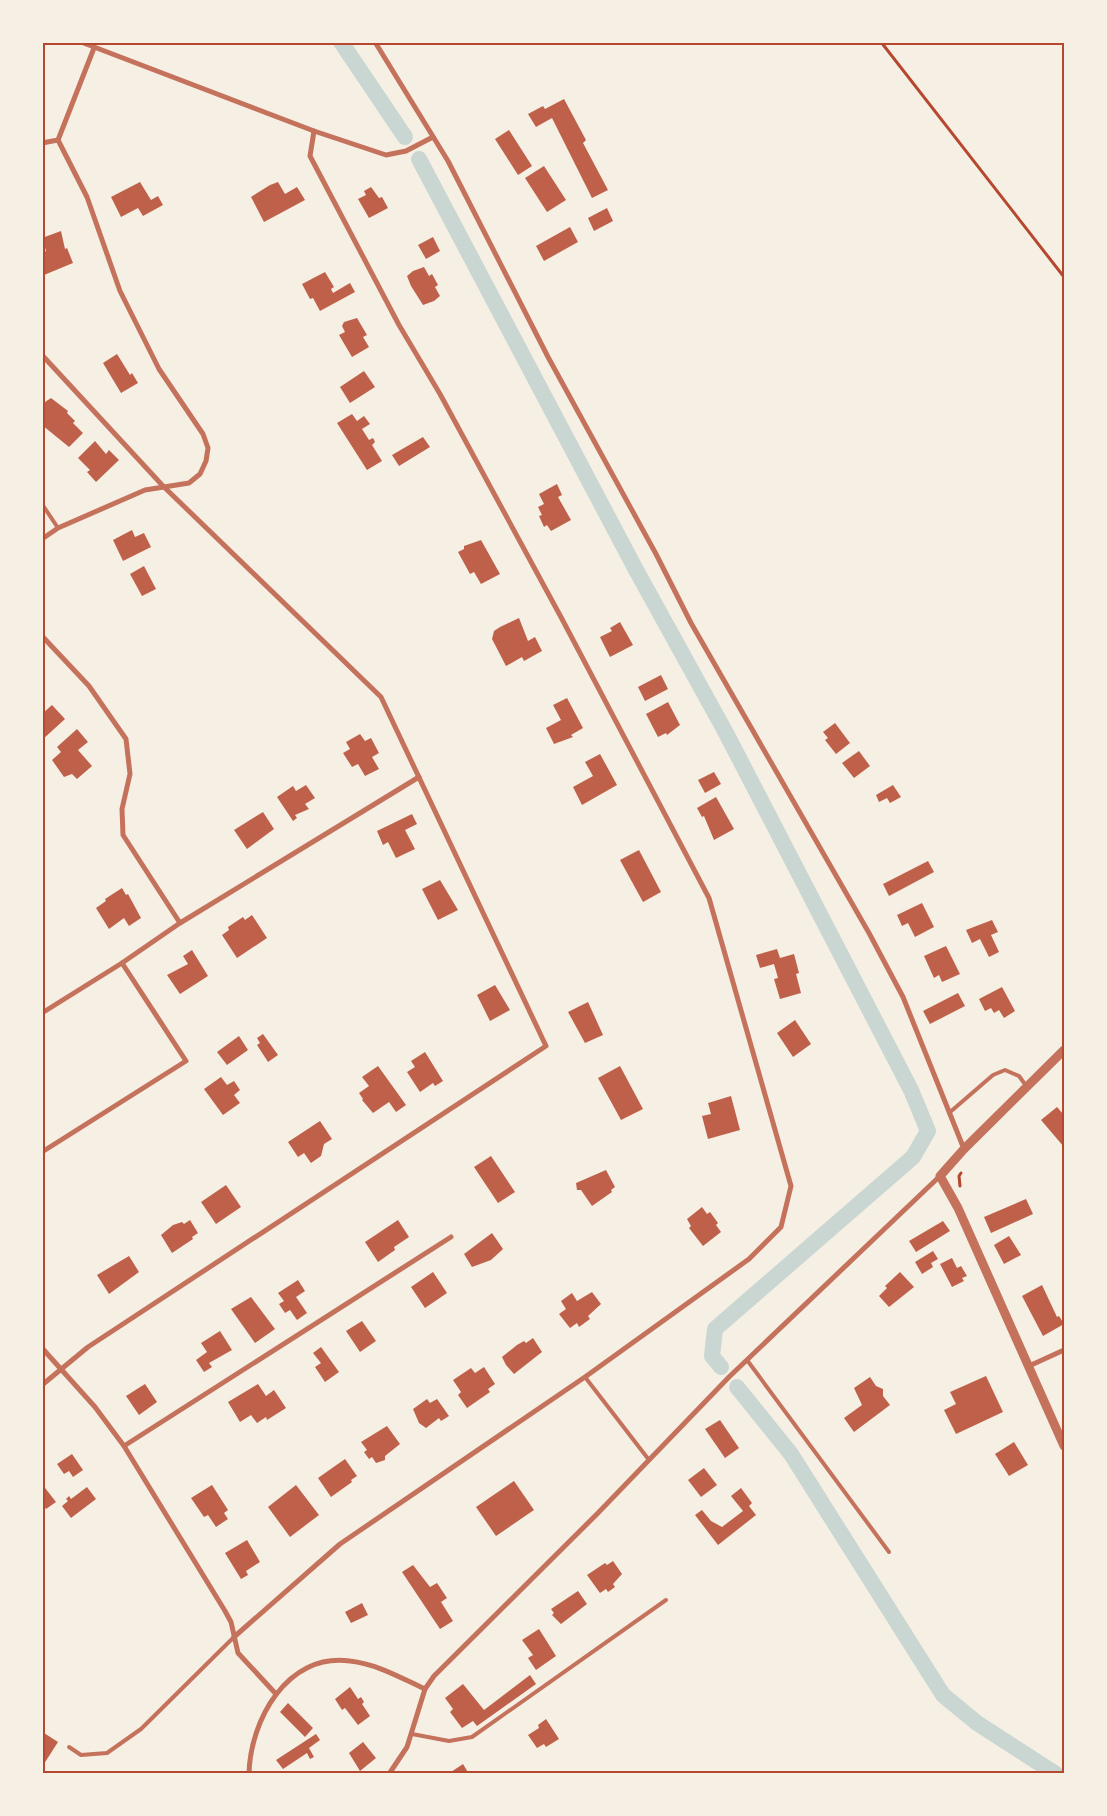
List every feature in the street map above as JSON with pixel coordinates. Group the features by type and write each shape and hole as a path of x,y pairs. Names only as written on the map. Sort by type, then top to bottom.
{"street":[{"path":"81,42 314,131 386,155 406,151 433,136"},
{"path":"375,42 448,161 544,350 691,622 869,933 903,997 964,1149"},
{"path":"42,539 58,528 145,490 189,483 200,474 206,461 208,448 203,434 159,369 120,292 87,197 58,140 94,48"},
{"path":"234,1637 340,1544 585,1377 749,1259 781,1227 790,1186 709,898 562,618 399,325 310,156 314,131"},
{"path":"42,143 58,140"},
{"path":"42,355 163,486 382,697 546,1046 88,1347 42,1385"},
{"path":"42,636 89,686 126,739 130,774 122,809 123,836 180,923"},
{"path":"42,1014 180,923 419,777"},
{"path":"42,1152 186,1061 122,963"},
{"path":"389,1774 407,1747 425,1689 446,1664 747,1360 940,1176 964,1149 1064,1050"},
{"path":"940,1176 958,1208 1064,1446"},
{"path":"124,1446 451,1237"},
{"path":"42,1348 61,1368 124,1446 225,1611 238,1653 276,1694"},
{"path":"1029,1366 1064,1350"},
{"path":"250,1774 259,1722 276,1694 292,1677 312,1665 348,1660 369,1665 425,1689"}],"lane":[{"path":"42,504 58,528"},
{"path":"949,1113 992,1075 1005,1070 1019,1076 1027,1087"},
{"path":"747,1360 888,1552"},
{"path":"585,1377 650,1460"},
{"path":"412,1734 449,1741 472,1737 666,1600"},
{"path":"69,1747 81,1755 107,1753 141,1730 234,1637"}],"path":[{"path":"881,42 1064,277"}],"building":[{"path":"564,99 586,140 583,143 608,190 592,198 552,118 536,127 528,114 543,106 545,109"},
{"path":"509,130 532,166 518,175 495,139"},
{"path":"544,166 566,200 547,212 525,178"},
{"path":"140,182 151,200 158,196 163,205 143,216 138,208 121,217 111,197"},
{"path":"278,182 285,194 297,187 305,200 264,222 251,197"},
{"path":"371,187 379,198 382,197 388,208 369,218 358,199 366,195 364,191"},
{"path":"607,208 613,221 594,231 588,218"},
{"path":"570,227 578,242 544,261 536,246"},
{"path":"61,231 65,249 67,248 73,263 44,275 42,253 46,251 42,238"},
{"path":"433,237 440,251 426,259 418,245"},
{"path":"424,267 429,276 432,274 438,285 435,287 440,296 434,301 423,305 407,276 413,271"},
{"path":"325,272 334,287 331,289 333,293 350,283 355,292 320,311 313,298 310,299 302,284"},
{"path":"357,318 367,335 363,337 369,347 352,357 339,335 345,332 342,326 344,322"},
{"path":"117,354 130,375 132,373 138,383 121,393 103,363"},
{"path":"364,371 375,387 350,403 340,387"},
{"path":"51,398 68,411 67,413 75,421 73,423 83,433 69,447 42,425 42,404"},
{"path":"352,414 357,421 364,416 370,424 362,429 369,440 373,438 375,442 372,445 382,461 367,470 337,423"},
{"path":"423,437 430,447 399,466 392,455"},
{"path":"95,441 106,454 109,450 119,460 96,482 87,472 90,470 78,458"},
{"path":"557,484 562,495 558,497 571,520 551,531 547,525 544,527 539,516 542,515 538,507 544,504 539,494"},
{"path":"132,530 135,537 144,533 151,547 123,561 113,540"},
{"path":"481,540 500,574 481,584 474,572 470,574 458,552 464,549 464,546"},
{"path":"144,566 156,589 142,596 130,574"},
{"path":"519,618 528,641 535,637 542,651 524,661 522,657 506,666 492,639 494,631"},
{"path":"620,622 633,645 610,657 600,637 612,631 610,628"},
{"path":"661,675 668,689 645,701 638,687"},
{"path":"567,698 583,728 571,735 573,737 554,744 546,728 561,720 553,705"},
{"path":"668,702 680,725 667,735 666,733 658,737 646,714"},
{"path":"52,705 65,719 42,740 42,714"},
{"path":"835,723 850,743 836,754 825,740 828,738 823,732"},
{"path":"77,729 88,742 78,750 92,766 77,779 72,774 64,777 52,760 61,752 57,747"},
{"path":"360,734 365,741 371,738 379,753 372,757 379,769 365,776 358,764 352,767 343,753 350,749 346,742"},
{"path":"859,751 870,766 854,778 842,763"},
{"path":"600,754 617,785 582,805 573,787 593,776 585,762"},
{"path":"714,772 721,784 705,793 698,780"},
{"path":"306,785 315,798 305,804 309,809 295,815 297,818 293,821 277,797 293,786 296,791"},
{"path":"893,785 901,797 890,803 887,798 879,802 876,795"},
{"path":"716,797 734,829 714,840 704,816 702,817 697,808"},
{"path":"263,812 274,829 247,849 234,830"},
{"path":"412,814 417,824 405,830 415,849 396,858 388,842 383,845 377,831"},
{"path":"639,850 661,892 643,902 620,860"},
{"path":"928,861 934,872 889,896 883,884"},
{"path":"440,880 458,910 438,920 422,889"},
{"path":"122,888 126,895 128,894 141,918 129,926 124,918 109,929 96,908 106,901 105,899"},
{"path":"922,903 934,927 915,937 908,923 902,926 897,915"},
{"path":"252,915 267,938 237,958 222,935 229,930 228,927 243,917 245,920"},
{"path":"992,920 998,932 991,935 999,952 989,957 980,939 972,943 966,930"},
{"path":"946,946 960,974 942,982 939,975 934,978 924,956"},
{"path":"777,949 780,958 794,954 799,973 796,974 801,993 780,999 774,979 778,978 774,964 760,968 756,955"},
{"path":"192,950 208,976 180,994 167,975 188,964 183,956"},
{"path":"495,985 510,1010 490,1021 477,995"},
{"path":"1002,987 1015,1011 1004,1018 999,1010 994,1013 991,1008 985,1011 979,999"},
{"path":"958,993 965,1006 930,1024 923,1011"},
{"path":"588,1002 603,1035 585,1043 568,1012"},
{"path":"795,1020 811,1044 793,1057 777,1033"},
{"path":"263,1034 278,1055 268,1062 257,1045 260,1043 257,1038"},
{"path":"239,1036 248,1050 227,1065 217,1052"},
{"path":"425,1052 443,1081 435,1086 433,1083 420,1092 407,1072 415,1067 411,1061"},
{"path":"378,1066 406,1105 396,1112 389,1102 373,1113 362,1100 359,1093 369,1086 362,1077"},
{"path":"620,1066 643,1109 621,1120 598,1078"},
{"path":"221,1077 227,1085 234,1081 240,1090 234,1095 240,1103 223,1115 204,1089"},
{"path":"731,1096 740,1130 708,1139 702,1116 711,1114 708,1103"},
{"path":"1057,1107 1064,1115 1064,1147 1041,1120"},
{"path":"320,1121 332,1139 324,1144 321,1156 311,1163 304,1153 298,1157 288,1142"},
{"path":"491,1156 515,1192 498,1203 474,1167"},
{"path":"606,1170 615,1187 611,1190 612,1192 592,1206 581,1190 577,1190 576,1183"},
{"path":"226,1185 241,1207 216,1224 201,1202"},
{"path":"1026,1199 1033,1214 991,1233 984,1217"},
{"path":"702,1207 707,1214 710,1212 718,1223 716,1225 721,1232 703,1246 689,1228 691,1226 687,1219"},
{"path":"190,1220 198,1233 192,1237 193,1239 172,1253 161,1235 173,1225 182,1222 184,1224"},
{"path":"398,1220 409,1237 394,1247 395,1250 378,1262 365,1242"},
{"path":"943,1221 950,1231 916,1252 909,1241"},
{"path":"492,1233 503,1249 491,1260 472,1267 464,1254"},
{"path":"1009,1236 1021,1255 1004,1264 994,1245"},
{"path":"933,1251 938,1259 931,1263 933,1267 922,1274 915,1262"},
{"path":"129,1256 139,1272 109,1294 97,1275"},
{"path":"952,1258 957,1268 961,1266 967,1276 962,1278 964,1281 952,1287 940,1264"},
{"path":"433,1272 447,1293 425,1308 411,1287"},
{"path":"900,1272 914,1287 889,1307 879,1296 887,1288 885,1286"},
{"path":"298,1280 305,1291 296,1297 307,1313 297,1320 290,1310 285,1313 279,1304 284,1301 278,1293"},
{"path":"1042,1285 1057,1317 1059,1316 1064,1324 1043,1336 1022,1296"},
{"path":"592,1292 601,1304 588,1316 590,1319 579,1327 577,1323 570,1328 559,1314 566,1309 561,1301 572,1293 577,1301"},
{"path":"251,1297 275,1329 255,1343 231,1309"},
{"path":"362,1321 376,1341 360,1352 346,1331"},
{"path":"220,1331 232,1350 209,1363 212,1367 204,1372 196,1360 207,1352 201,1343"},
{"path":"533,1338 542,1352 514,1374 502,1357 517,1345 524,1341 526,1343"},
{"path":"321,1347 339,1372 325,1382 315,1367 321,1363 313,1353"},
{"path":"484,1367 495,1384 488,1389 490,1392 467,1408 458,1395 461,1392 453,1380 471,1368 475,1373"},
{"path":"986,1376 1003,1412 956,1434 944,1410 956,1404 950,1392"},
{"path":"870,1377 876,1386 883,1389 883,1396 890,1405 854,1432 844,1418 862,1405 854,1388"},
{"path":"145,1384 157,1402 139,1415 126,1396"},
{"path":"258,1384 266,1396 274,1390 286,1408 267,1420 266,1417 257,1423 251,1415 240,1422 228,1402"},
{"path":"427,1399 430,1403 437,1399 449,1416 441,1421 439,1418 426,1428 419,1423 413,1409"},
{"path":"720,1420 739,1448 725,1458 705,1429"},
{"path":"387,1426 400,1444 385,1456 385,1460 376,1463 372,1457 369,1459 364,1452 367,1450 361,1442"},
{"path":"1014,1442 1028,1465 1009,1476 995,1454"},
{"path":"72,1454 83,1470 73,1477 69,1471 64,1474 57,1464"},
{"path":"345,1459 357,1476 351,1480 352,1482 331,1497 318,1478"},
{"path":"704,1468 717,1485 701,1497 688,1480"},
{"path":"514,1481 534,1510 496,1536 476,1507"},
{"path":"42,1484 56,1502 46,1509 42,1504"},
{"path":"212,1485 228,1510 224,1513 228,1519 216,1527 208,1515 204,1517 191,1498"},
{"path":"296,1485 319,1515 290,1537 268,1507"},
{"path":"87,1487 96,1499 71,1518 62,1506 68,1501 66,1499 69,1496 71,1499"},
{"path":"741,1488 752,1503 749,1506 756,1515 718,1545 695,1515 702,1510 711,1521 722,1527 743,1511 731,1496"},
{"path":"247,1540 260,1562 246,1571 248,1575 241,1579 225,1553"},
{"path":"613,1561 622,1574 613,1584 615,1587 608,1592 606,1589 600,1593 587,1575 605,1563 607,1565"},
{"path":"413,1565 430,1587 437,1583 447,1598 441,1602 453,1621 440,1629 402,1572"},
{"path":"578,1591 587,1604 561,1624 552,1615 554,1613 551,1609"},
{"path":"362,1603 368,1615 351,1623 345,1612"},
{"path":"539,1629 556,1656 536,1670 528,1658 533,1655 522,1640"},
{"path":"530,1675 536,1684 477,1726 473,1721 462,1728 450,1712 453,1709 445,1698 463,1684 484,1710"},
{"path":"350,1687 358,1699 361,1697 364,1702 362,1704 370,1716 358,1725 345,1708 342,1710 335,1699"},
{"path":"288,1703 313,1728 305,1737 280,1712"},
{"path":"546,1719 559,1739 546,1747 544,1744 537,1748 528,1735 539,1728 538,1725"},
{"path":"44,1733 58,1742 42,1767 42,1736"},
{"path":"316,1734 320,1740 309,1748 314,1757 310,1759 307,1753 283,1769 276,1760"},
{"path":"363,1742 376,1758 360,1771 349,1753"},
{"path":"463,1764 469,1774 448,1774"}],"waterway":[{"path":"341,42 405,137"},
{"path":"419,159 635,568 726,733 911,1090 928,1131 913,1157 715,1329 712,1356 721,1367"},
{"path":"737,1387 791,1454 943,1695 977,1723 1056,1774"}]}
